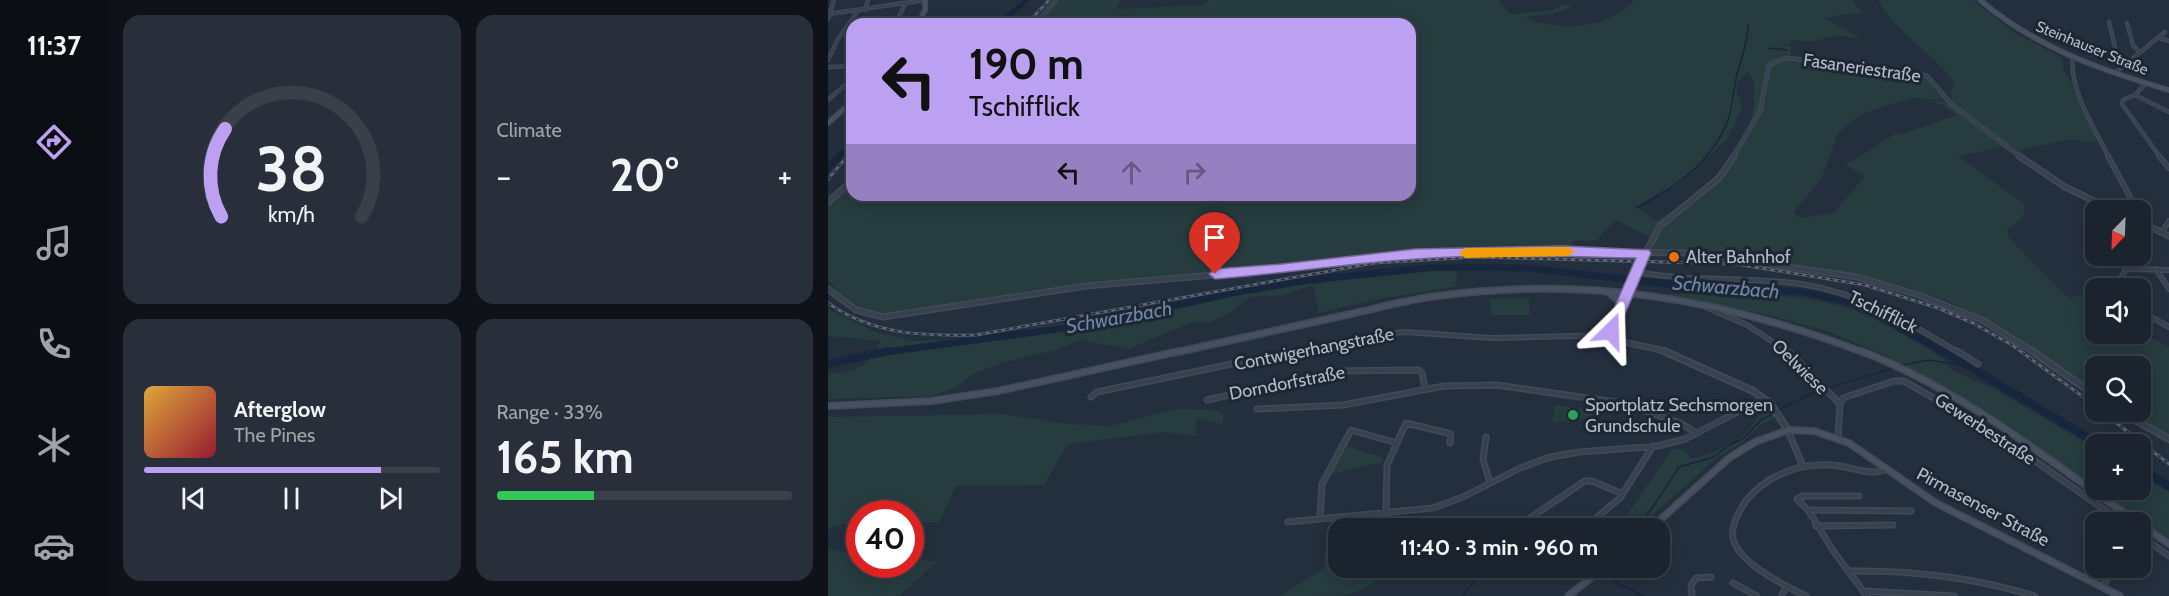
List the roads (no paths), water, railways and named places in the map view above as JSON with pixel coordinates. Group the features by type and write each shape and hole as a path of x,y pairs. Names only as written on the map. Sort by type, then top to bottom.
{"main road":[{"path":"921,18 925,10 925,0"},
{"name":"Steinhauser Straße","path":"1980,0 2017,29 2073,56 2169,90"},
{"path":"828,123 846,107"},
{"path":"828,406 931,401 998,391 1401,302 1468,291 1550,287 1606,291 1696,304 1802,327 1882,360 1992,423 2123,512"},
{"path":"1606,291 1618,300 1621,306"},
{"path":"1662,518 1736,453 1766,436 1788,430"},
{"name":"Pirmasenser Straße","path":"1788,430 1814,431 1838,438 1858,448 1936,503 2120,596"},
{"path":"2151,531 2166,542"},
{"path":"1568,596 1591,578"}],"street":[{"path":"828,19 834,0"},
{"path":"865,10 868,0"},
{"path":"830,14 925,0"},
{"path":"1040,18 1056,0"},
{"path":"899,18 905,4"},
{"path":"853,18 858,11"},
{"path":"2109,21 2116,55 2124,63"},
{"path":"2127,23 2133,45 2139,52"},
{"path":"828,60 846,28"},
{"path":"2115,72 2165,32"},
{"path":"2160,38 2169,41"},
{"path":"2073,56 2070,64 2082,103 2132,200"},
{"name":"Fasaneriestraße","path":"1660,226 1723,173 1758,118 1769,65 1777,60 1792,58 1906,71 1927,76 1947,101 2039,171 2092,200"},
{"path":"828,67 846,66"},
{"path":"2146,83 2135,95 2124,99 2122,104 2147,142 2169,168"},
{"path":"828,100 846,84"},
{"path":"2135,95 2169,112"},
{"path":"828,202 846,186"},
{"path":"2162,232 2169,221"},
{"path":"1660,226 1621,306 1611,331 1613,335 1619,340 1657,348 1736,382 1764,398 1780,416 1803,465"},
{"path":"2151,227 2169,236"},
{"path":"828,289 856,310 883,317 1029,294 1415,254 1563,251 1702,254 1758,261 1872,281 1968,313 2025,347 2085,388"},
{"path":"2121,278 2126,269 2169,270"},
{"path":"2156,269 2169,289"},
{"name":"Tschifflick","path":"1636,274 1672,280 1794,284 1841,292 1876,305 1978,364"},
{"name":"Oelwiese","path":"1696,304 1744,323 1769,337 1800,362 1840,404 1838,438"},
{"path":"2151,317 2169,327"},
{"name":"Contwigerhangstraße","path":"1091,397 1097,392 1372,335 1405,332 1492,338 1613,335"},
{"name":"Dorndorfstraße","path":"1207,400 1337,370 1419,370 1422,373 1425,388"},
{"name":"Gewerbestraße","path":"1840,404 1843,398 1894,381 1905,381 2004,439 2108,512"},
{"path":"1257,409 1343,405 1425,388 1467,384 1497,385 1622,403 1680,423 1697,433"},
{"path":"1288,522 1386,513 1441,505 1528,464 1564,454 1674,442 1725,421 1764,398"},
{"path":"2139,422 2169,439"},
{"path":"1386,513 1386,472 1406,423 1451,434 1453,436 1450,443"},
{"path":"1320,518 1322,484 1350,430 1397,443"},
{"path":"1486,437 1483,455 1485,471 1490,482"},
{"path":"1595,518 1623,494 1653,446"},
{"path":"1806,596 1786,588 1735,548 1732,543 1732,531 1742,508 1759,486 1781,472 1803,465 1840,465 1874,473 1888,469"},
{"path":"1530,518 1585,481 1592,481 1623,494"},
{"path":"1859,496 1803,496 1797,499 1808,510 1816,526 1867,596"},
{"path":"1808,510 1911,511"},
{"path":"1816,526 1893,525"},
{"path":"2151,543 2169,556"},
{"path":"1848,571 1939,573 1984,581 2036,596"},
{"path":"1692,596 1691,586 1696,578 1711,577"},
{"path":"2103,587 2108,578"},
{"path":"1733,583 1757,596"},
{"path":"1781,596 1786,588"},
{"path":"1863,591 1954,596"}],"waterway":[{"name":"Schwarzbach","path":"1006,18 1027,0"},
{"path":"1636,208 1677,183 1713,149 1730,114 1746,44 1748,25"},
{"path":"1768,48 1787,50"},
{"name":"Schwarzbach","path":"838,157 846,148"},
{"name":"Schwarzbach","path":"828,168 839,156"},
{"name":"Schwarzbach","path":"880,353 1095,324 1231,293 1308,280 1437,267 1527,268 1686,286 1803,292 1861,305 1945,353"},
{"name":"Schwarzbach","path":"880,353 888,351"},
{"name":"Schwarzbach","path":"1943,351 2085,436"},
{"name":"Schwarzbach","path":"828,364 880,353"},
{"name":"Schwarzbach","path":"1898,366 1929,360 1967,366"},
{"name":"Schwarzbach","path":"1778,410 1812,393 1894,368"},
{"name":"Schwarzbach","path":"1643,518 1679,467 1714,457 1728,446 1744,438 1761,420 1774,413"},
{"name":"Schwarzbach","path":"2151,475 2169,486"},
{"name":"Schwarzbach","path":"1462,596 1476,580 1481,578"},
{"path":"1612,578 1615,582 1644,596"}],"railway":[{"path":"1032,18 1049,0"},
{"path":"828,179 846,158"},
{"path":"828,303 863,322 899,331 937,335 976,335 1374,263 1475,257 1736,264 1865,285 1938,308 1973,323 2012,345 2085,398"},
{"path":"2115,422 2169,464"}],"place":[{"name":"Alter Bahnhof","path":"1674,257"},
{"name":"Sportplatz Sechsmorgen Grundschule","path":"1573,415"}]}
